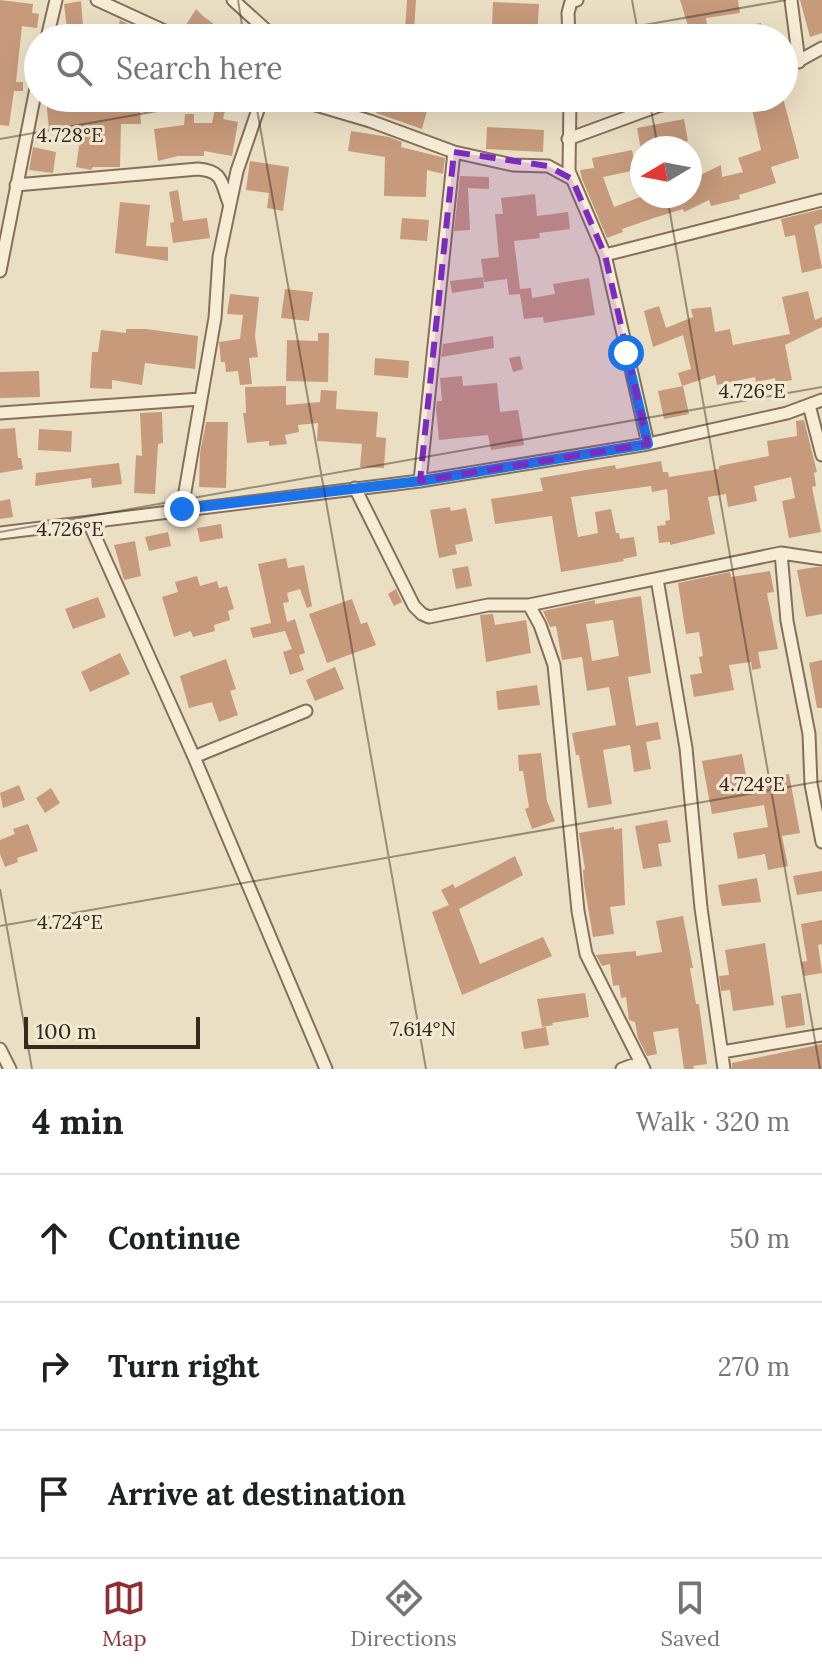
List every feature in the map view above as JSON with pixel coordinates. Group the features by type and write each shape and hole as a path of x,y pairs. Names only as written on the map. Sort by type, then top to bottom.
{"street":[{"path":"50,24 56,0"},
{"path":"97,0 149,24"},
{"path":"233,0 260,24"},
{"path":"568,24 571,2 577,0"},
{"path":"791,0 794,24"},
{"path":"798,54 799,62 822,48"},
{"path":"0,271 31,112"},
{"path":"182,509 215,318 219,257 229,204 257,112"},
{"path":"340,112 454,152 513,165 548,166 572,179"},
{"path":"569,112 569,171 605,255 648,444"},
{"path":"568,139 642,112"},
{"path":"420,481 454,152"},
{"path":"16,185 212,170 219,175 229,204"},
{"path":"219,175 237,171"},
{"path":"605,255 822,200"},
{"path":"0,413 201,399"},
{"path":"0,533 420,481 648,444 787,413 822,400"},
{"path":"809,405 822,455"},
{"path":"355,488 414,606 429,617 488,605 529,605 781,553 822,559"},
{"path":"89,523 194,757 326,1069"},
{"path":"781,553 787,621 809,734 811,784 822,842"},
{"path":"657,579 686,748 701,908 724,1069"},
{"path":"529,605 540,625 554,665 578,911 586,954 642,1066 622,1069"},
{"path":"194,757 306,711"},
{"path":"722,1052 822,1035"},
{"path":"0,1049 10,1069"}],"highlighted area":[{"path":"454,152 548,166 572,179 605,255 648,444 420,481"}],"building":[{"path":"0,0 33,4 32,13 39,14 38,24 22,26 16,82 23,82 23,91 14,91 9,126 0,125"},
{"path":"407,0 416,0 414,24 405,24"},
{"path":"680,0 738,0 740,13 706,18 707,24 687,24"},
{"path":"800,0 822,0 822,33 810,37"},
{"path":"81,1 83,24 66,24 64,4"},
{"path":"493,2 539,4 538,24 492,24"},
{"path":"196,9 214,24 187,24"},
{"path":"47,112 140,112 141,124 121,124 120,167 93,167 91,170 76,167 82,126 49,130"},
{"path":"214,112 225,112 223,119 238,122 232,156 204,151 204,156 178,156 158,161 154,129 184,125 185,114 194,114 194,123 212,123"},
{"path":"376,112 427,112 422,129"},
{"path":"753,112 787,112 799,158 771,167 776,183 739,195 740,199 711,206 709,200 702,203 702,174 721,165 722,177 743,172 738,158 761,150"},
{"path":"684,119 687,136 638,136 637,128"},
{"path":"487,127 544,130 543,152 486,149"},
{"path":"351,131 389,137 402,142 401,147 445,158 443,174 427,170 426,197 384,196 385,157 348,151"},
{"path":"33,147 56,152 53,173 29,170"},
{"path":"630,150 630,171 603,177 614,207 630,201 630,208 692,208 622,229 623,232 607,238 580,170 594,168 592,158"},
{"path":"250,161 289,167 283,211 267,208 269,193 246,190"},
{"path":"460,176 489,177 489,189 468,188 470,230 454,231"},
{"path":"178,190 183,221 207,218 210,238 173,243 170,223 174,222 169,192"},
{"path":"535,194 537,216 568,212 570,229 539,233 540,238 514,241 520,289 531,288 532,298 555,294 553,284 589,278 595,315 544,323 543,317 524,319 520,294 509,295 507,279 484,282 481,259 499,257 495,214 503,214 501,198"},
{"path":"120,202 150,205 146,246 168,247 168,261 115,253"},
{"path":"822,209 822,223 814,226 822,268 802,273 795,235 785,237 781,219"},
{"path":"402,218 429,220 427,241 400,239"},
{"path":"483,277 484,288 452,293 450,281"},
{"path":"285,289 313,292 309,321 281,318"},
{"path":"808,291 815,320 822,317 822,327 785,345 792,380 776,383 775,378 756,382 755,377 717,385 715,375 682,386 678,373 691,369 683,335 653,347 644,311 659,306 666,328 693,317 691,309 711,307 715,332 730,329 733,345 790,334 782,297"},
{"path":"230,294 259,297 255,336 258,357 249,358 252,384 240,385 238,371 226,372 225,362 221,362 219,342 240,339 243,315 227,314"},
{"path":"126,329 198,336 195,369 145,363 142,385 112,380 112,389 90,388 92,352 98,352 101,330 126,333"},
{"path":"318,333 329,333 328,382 286,381 287,340 318,341"},
{"path":"493,336 494,348 441,357 443,344"},
{"path":"520,356 523,369 513,372 509,358"},
{"path":"375,358 409,361 408,378 374,375"},
{"path":"39,371 40,397 0,398 0,372"},
{"path":"462,376 463,386 497,383 500,412 518,410 524,445 491,450 488,435 439,440 436,408 437,401 442,401 440,378"},
{"path":"286,386 286,405 320,402 321,390 337,391 336,409 378,412 376,437 386,438 384,468 360,467 362,444 317,441 318,423 298,425 299,432 285,435 287,444 269,446 269,441 247,443 243,413 246,413 245,387"},
{"path":"683,386 689,414 664,419 658,391"},
{"path":"162,412 163,443 158,444 155,494 134,493 136,455 142,456 140,413"},
{"path":"804,420 817,472 814,473 816,486 812,487 821,532 789,538 782,501 795,498 791,477 754,486 757,501 728,507 726,494 708,497 715,534 670,545 670,542 659,543 657,526 666,525 665,521 670,520 667,489 652,492 651,486 571,497 578,537 598,533 595,512 611,509 616,533 619,533 620,539 634,537 637,556 561,572 552,516 495,524 491,499 543,491 540,478 615,465 616,469 661,461 663,472 668,472 669,477 719,469 719,466 769,456 767,441 797,436 796,421"},
{"path":"206,422 228,422 226,488 199,487 200,453"},
{"path":"15,428 18,458 21,458 23,469 0,473 0,429"},
{"path":"39,429 72,431 71,452 38,450"},
{"path":"119,463 122,484 92,488 91,478 35,486 36,473"},
{"path":"10,499 13,517 0,519 0,501"},
{"path":"450,507 451,511 466,508 473,541 455,545 457,554 439,558 430,510"},
{"path":"221,524 223,538 200,542 197,528"},
{"path":"168,532 171,546 149,551 145,537"},
{"path":"135,541 141,576 124,580 114,545"},
{"path":"286,558 288,568 304,565 312,606 307,608 300,589 287,593 289,602 283,603 287,622 295,619 305,653 299,655 304,670 290,675 283,652 292,649 285,631 253,638 250,628 271,623 258,564"},
{"path":"468,566 472,586 456,589 452,569"},
{"path":"822,567 822,614 806,617 797,570"},
{"path":"770,571 774,592 767,593 778,649 758,652 761,668 752,670 751,662 729,665 734,690 694,697 690,675 702,673 699,657 703,656 699,632 686,634 678,583 730,572 731,577"},
{"path":"197,576 200,586 217,581 219,588 227,586 234,609 228,611 230,620 214,625 215,631 193,637 191,631 174,637 162,597 178,592 175,582"},
{"path":"396,589 402,602 394,606 388,594"},
{"path":"641,596 651,673 628,677 636,726 658,722 661,739 646,742 651,769 634,772 630,745 603,750 612,804 588,808 572,733 616,725 609,687 587,691 582,657 562,660 556,626 550,627 543,611 595,600 595,604","holes":["613,620 619,656 592,661 586,624"]},
{"path":"98,597 106,617 73,629 65,609"},
{"path":"352,599 361,624 367,622 376,645 327,663 309,614"},
{"path":"493,614 495,625 526,620 531,653 486,662 480,615"},
{"path":"120,653 130,674 90,692 81,672"},
{"path":"226,659 236,689 230,691 238,715 219,722 212,702 189,708 180,676"},
{"path":"822,660 822,708 817,708 809,663"},
{"path":"335,667 344,689 315,701 306,680"},
{"path":"537,685 540,705 498,710 496,691"},
{"path":"541,753 547,801 555,821 532,829 525,809 529,807 518,755"},
{"path":"742,754 748,786 765,783 764,778 789,774 800,833 782,836 788,866 768,870 765,854 738,859 733,833 768,827 764,805 712,814 702,761"},
{"path":"19,785 25,800 3,808 0,793"},
{"path":"51,788 60,803 45,813 36,798"},
{"path":"667,820 671,842 658,844 662,866 643,869 635,826"},
{"path":"28,824 38,851 17,858 18,862 5,867 0,854 0,840 15,834 13,829"},
{"path":"614,827 614,830 622,828 625,905 610,907 614,934 593,937 579,833"},
{"path":"515,856 523,875 459,909 480,964 543,937 552,956 462,995 432,912 449,905 441,890 453,884 455,888"},
{"path":"822,871 822,891 797,895 793,876"},
{"path":"757,878 761,902 722,906 718,885"},
{"path":"683,916 707,1064 693,1066 694,1069 684,1069 678,1028 653,1032 657,1054 647,1056 638,1038 635,1022 629,1020 626,997 621,998 619,985 613,986 610,964 602,966 596,955 636,951 636,956 662,952 656,921"},
{"path":"822,920 822,944 818,945 822,973 804,976 801,962 807,961 801,924"},
{"path":"765,943 774,1005 733,1011 730,990 721,991 719,976 729,975 725,950"},
{"path":"585,993 589,1017 542,1027 537,999"},
{"path":"801,993 805,1025 786,1028 781,996"},
{"path":"546,1027 549,1045 524,1049 521,1032"},
{"path":"822,1044 822,1069 732,1069 732,1063"}],"route":[{"path":"182,509 420,481 648,444 626,353"}]}
